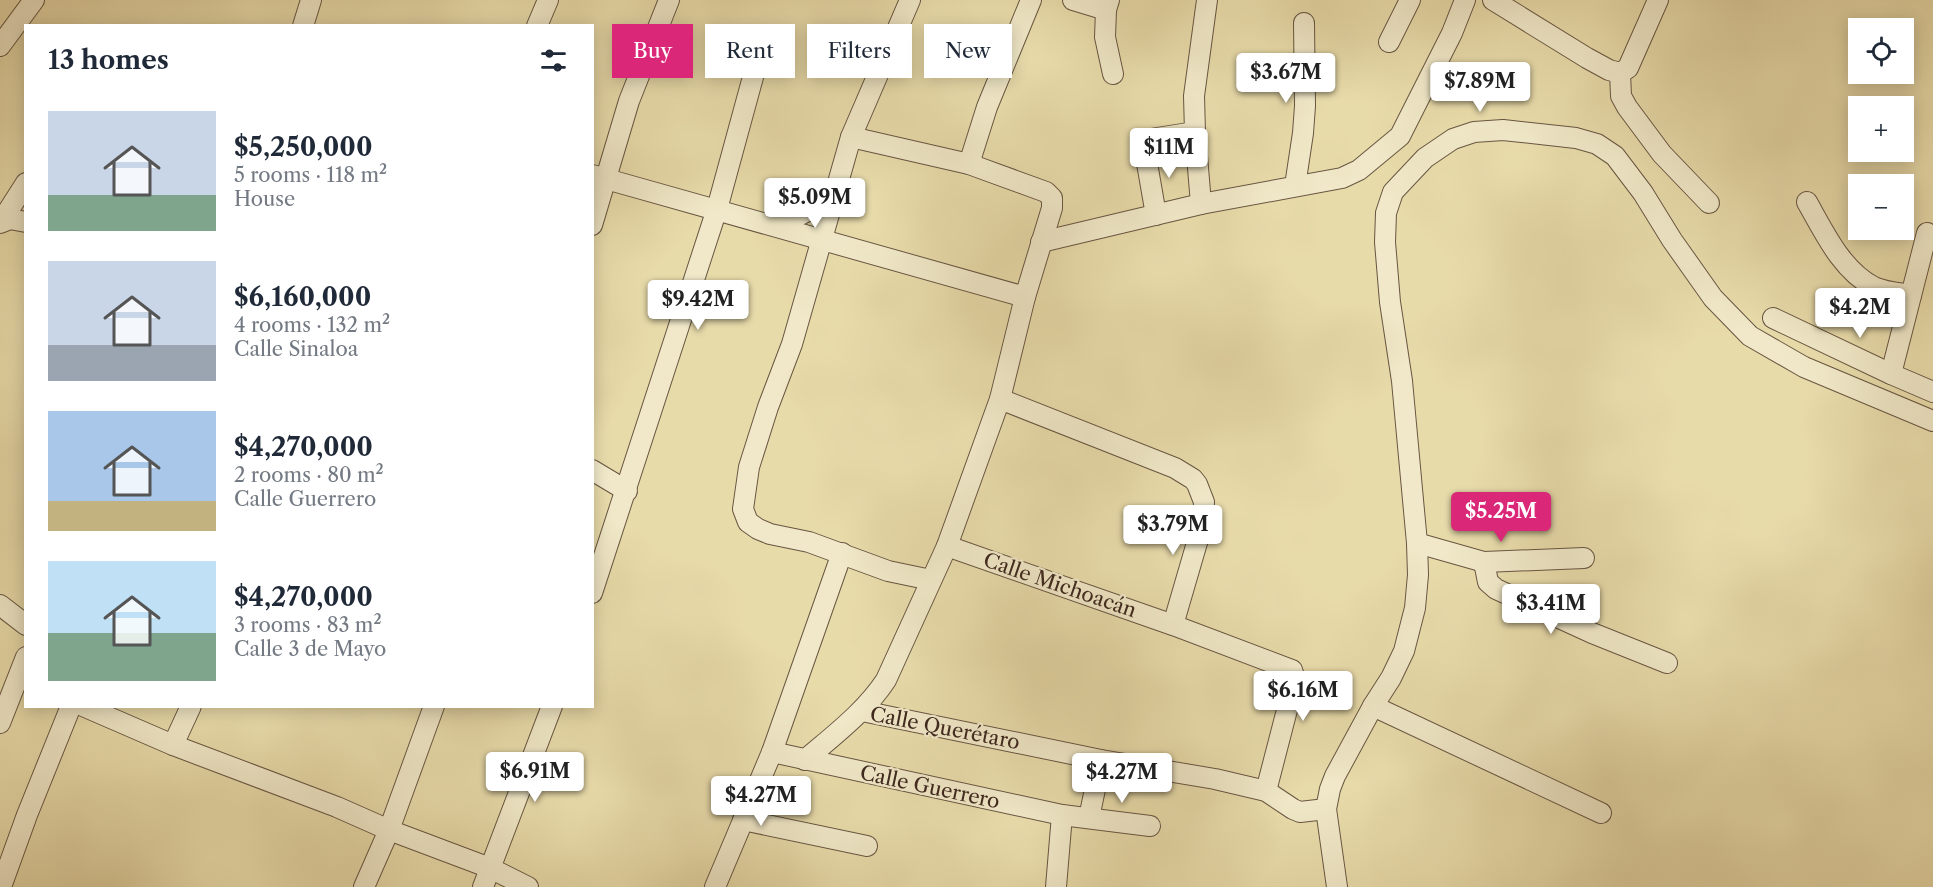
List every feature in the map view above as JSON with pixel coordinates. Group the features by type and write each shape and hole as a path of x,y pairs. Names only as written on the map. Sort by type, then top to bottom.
{"street":[{"path":"0,46 34,0"},
{"path":"304,24 311,0"},
{"path":"538,24 548,0"},
{"path":"594,211 599,177 669,0"},
{"path":"910,0 851,137 792,344 768,407 749,467 743,509 748,522 770,534 809,542 888,571 931,580"},
{"path":"969,164 987,107 1030,0"},
{"path":"1073,0 1108,5 1105,37 1113,74"},
{"path":"1201,204 1194,96 1207,0"},
{"path":"1389,42 1410,0"},
{"path":"1337,887 1323,809 1332,782 1404,651 1415,608 1418,575 1402,381 1390,302 1385,242 1386,213 1393,192 1414,148 1465,0"},
{"path":"1493,0 1587,58 1609,70 1620,73 1628,68 1658,0"},
{"path":"1295,186 1304,124 1304,23"},
{"path":"1620,73 1621,96 1627,107 1662,154 1709,203"},
{"path":"594,587 717,209 753,78"},
{"path":"1041,242 1201,204 1342,177 1414,148 1474,132 1503,130 1576,138 1597,144 1615,156 1643,193 1672,240 1713,298 1750,336 1803,367 1933,422"},
{"path":"1156,215 1144,146 1151,139 1195,132"},
{"path":"851,137 969,164 1046,192 1052,198 1052,208 1025,297 1000,399 947,546 886,681 862,711"},
{"path":"599,177 1025,297"},
{"path":"0,223 24,186"},
{"path":"772,225 788,221 813,209 837,190"},
{"path":"1807,202 1834,248 1854,272 1874,287 1911,295"},
{"path":"0,223 10,219 24,222"},
{"path":"1891,374 1927,233"},
{"path":"1773,318 1933,392"},
{"path":"1000,399 1175,468 1197,484 1204,502 1203,522 1173,625"},
{"path":"594,471 627,491"},
{"path":"1417,543 1484,562 1584,558"},
{"name":"Calle Michoacán","path":"947,546 1173,625 1294,672 1295,679 1266,791"},
{"path":"715,887 772,752 842,553"},
{"path":"1484,562 1488,582 1496,590 1592,633 1667,663"},
{"path":"0,606 24,624"},
{"path":"0,723 24,662"},
{"path":"1373,706 1601,813"},
{"path":"1,887 70,708"},
{"path":"88,708 173,745 490,868 528,887"},
{"path":"173,745 190,708"},
{"path":"364,887 389,830 433,708"},
{"path":"483,887 551,708"},
{"name":"Calle Querétaro","path":"805,760 862,711 1266,791"},
{"name":"Calle Guerrero","path":"772,752 1062,815 1150,826"},
{"path":"1089,818 1101,760"},
{"path":"1266,791 1300,812 1323,809"},
{"path":"1056,887 1062,815"},
{"path":"743,820 867,846"}]}
